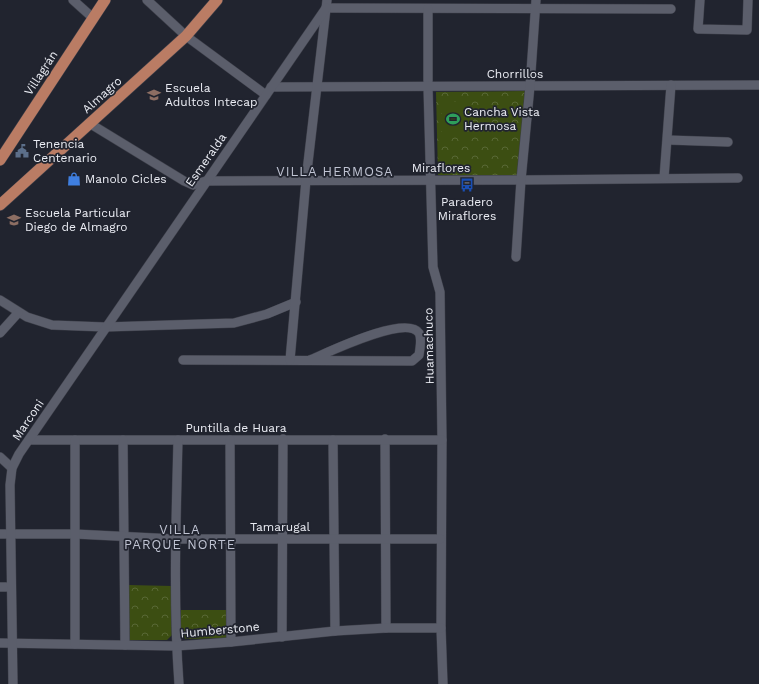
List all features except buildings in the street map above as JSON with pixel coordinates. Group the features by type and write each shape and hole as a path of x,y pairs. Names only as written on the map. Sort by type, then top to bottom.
{"main road":[{"name":"Villagrán","path":"0,160 105,0"},
{"name":"Almagro","path":"0,205 5,194 90,123 186,36 217,0"}],"street":[{"path":"73,0 93,18"},
{"path":"147,0 186,36 266,95"},
{"path":"700,0 698,29 747,30 748,0"},
{"path":"290,360 306,180 326,4 428,9 536,4 671,9"},
{"name":"Esmeralda","path":"105,327 266,95 326,4"},
{"path":"516,257 536,4"},
{"name":"Huamachuco","path":"428,9 428,87 432,267 440,292 442,440 440,539 443,684"},
{"name":"Chorrillos","path":"271,87 759,84"},
{"path":"664,178 671,85"},
{"name":"Miraflores","path":"90,123 184,181 193,184 206,181 738,178"},
{"path":"668,140 728,142"},
{"path":"0,300 18,313 52,325 105,327 234,323 267,314 296,302"},
{"path":"0,333 18,313"},
{"name":"Marconi","path":"13,684 10,485 12,468 19,454 105,327"},
{"path":"183,360 412,361 419,355 420,338 417,331 413,329 398,328 378,332 310,360"},
{"path":"282,637 283,439"},
{"path":"386,439 386,628"},
{"name":"Puntilla de Huara","path":"29,440 442,440"},
{"path":"75,440 75,644"},
{"path":"123,440 124,645"},
{"path":"178,440 175,539 176,646 179,684"},
{"path":"230,440 231,642"},
{"path":"333,440 335,631"},
{"path":"0,457 12,468"},
{"name":"Tamarugal","path":"0,534 124,535 175,539 440,539"},
{"path":"0,587 11,587"},
{"name":"Humberstone","path":"0,643 176,646 335,631 386,628 441,628"}],"green space":[{"path":"528,91 519,176 438,175 436,92"},
{"name":"Cancha Vista Hermosa","path":"442,102 465,102 465,136 442,136"},
{"path":"128,585 172,586 172,635 167,640 127,640"},
{"path":"181,610 228,610 229,638 186,639 181,636"}],"place":[{"name":"Escuela Adultos Intecap","path":"154,95"},
{"name":"Cancha Vista Hermosa","path":"453,119"},
{"name":"Tenencia Centenario","path":"22,151"},
{"name":"Manolo Cicles","path":"74,179"},
{"name":"Paradero Miraflores","path":"467,185"},
{"name":"Escuela Particular Diego de Almagro","path":"14,220"}],"district":[{"name":"VILLA HERMOSA","path":"335,171"},
{"name":"VILLA PARQUE NORTE","path":"180,536"}]}
